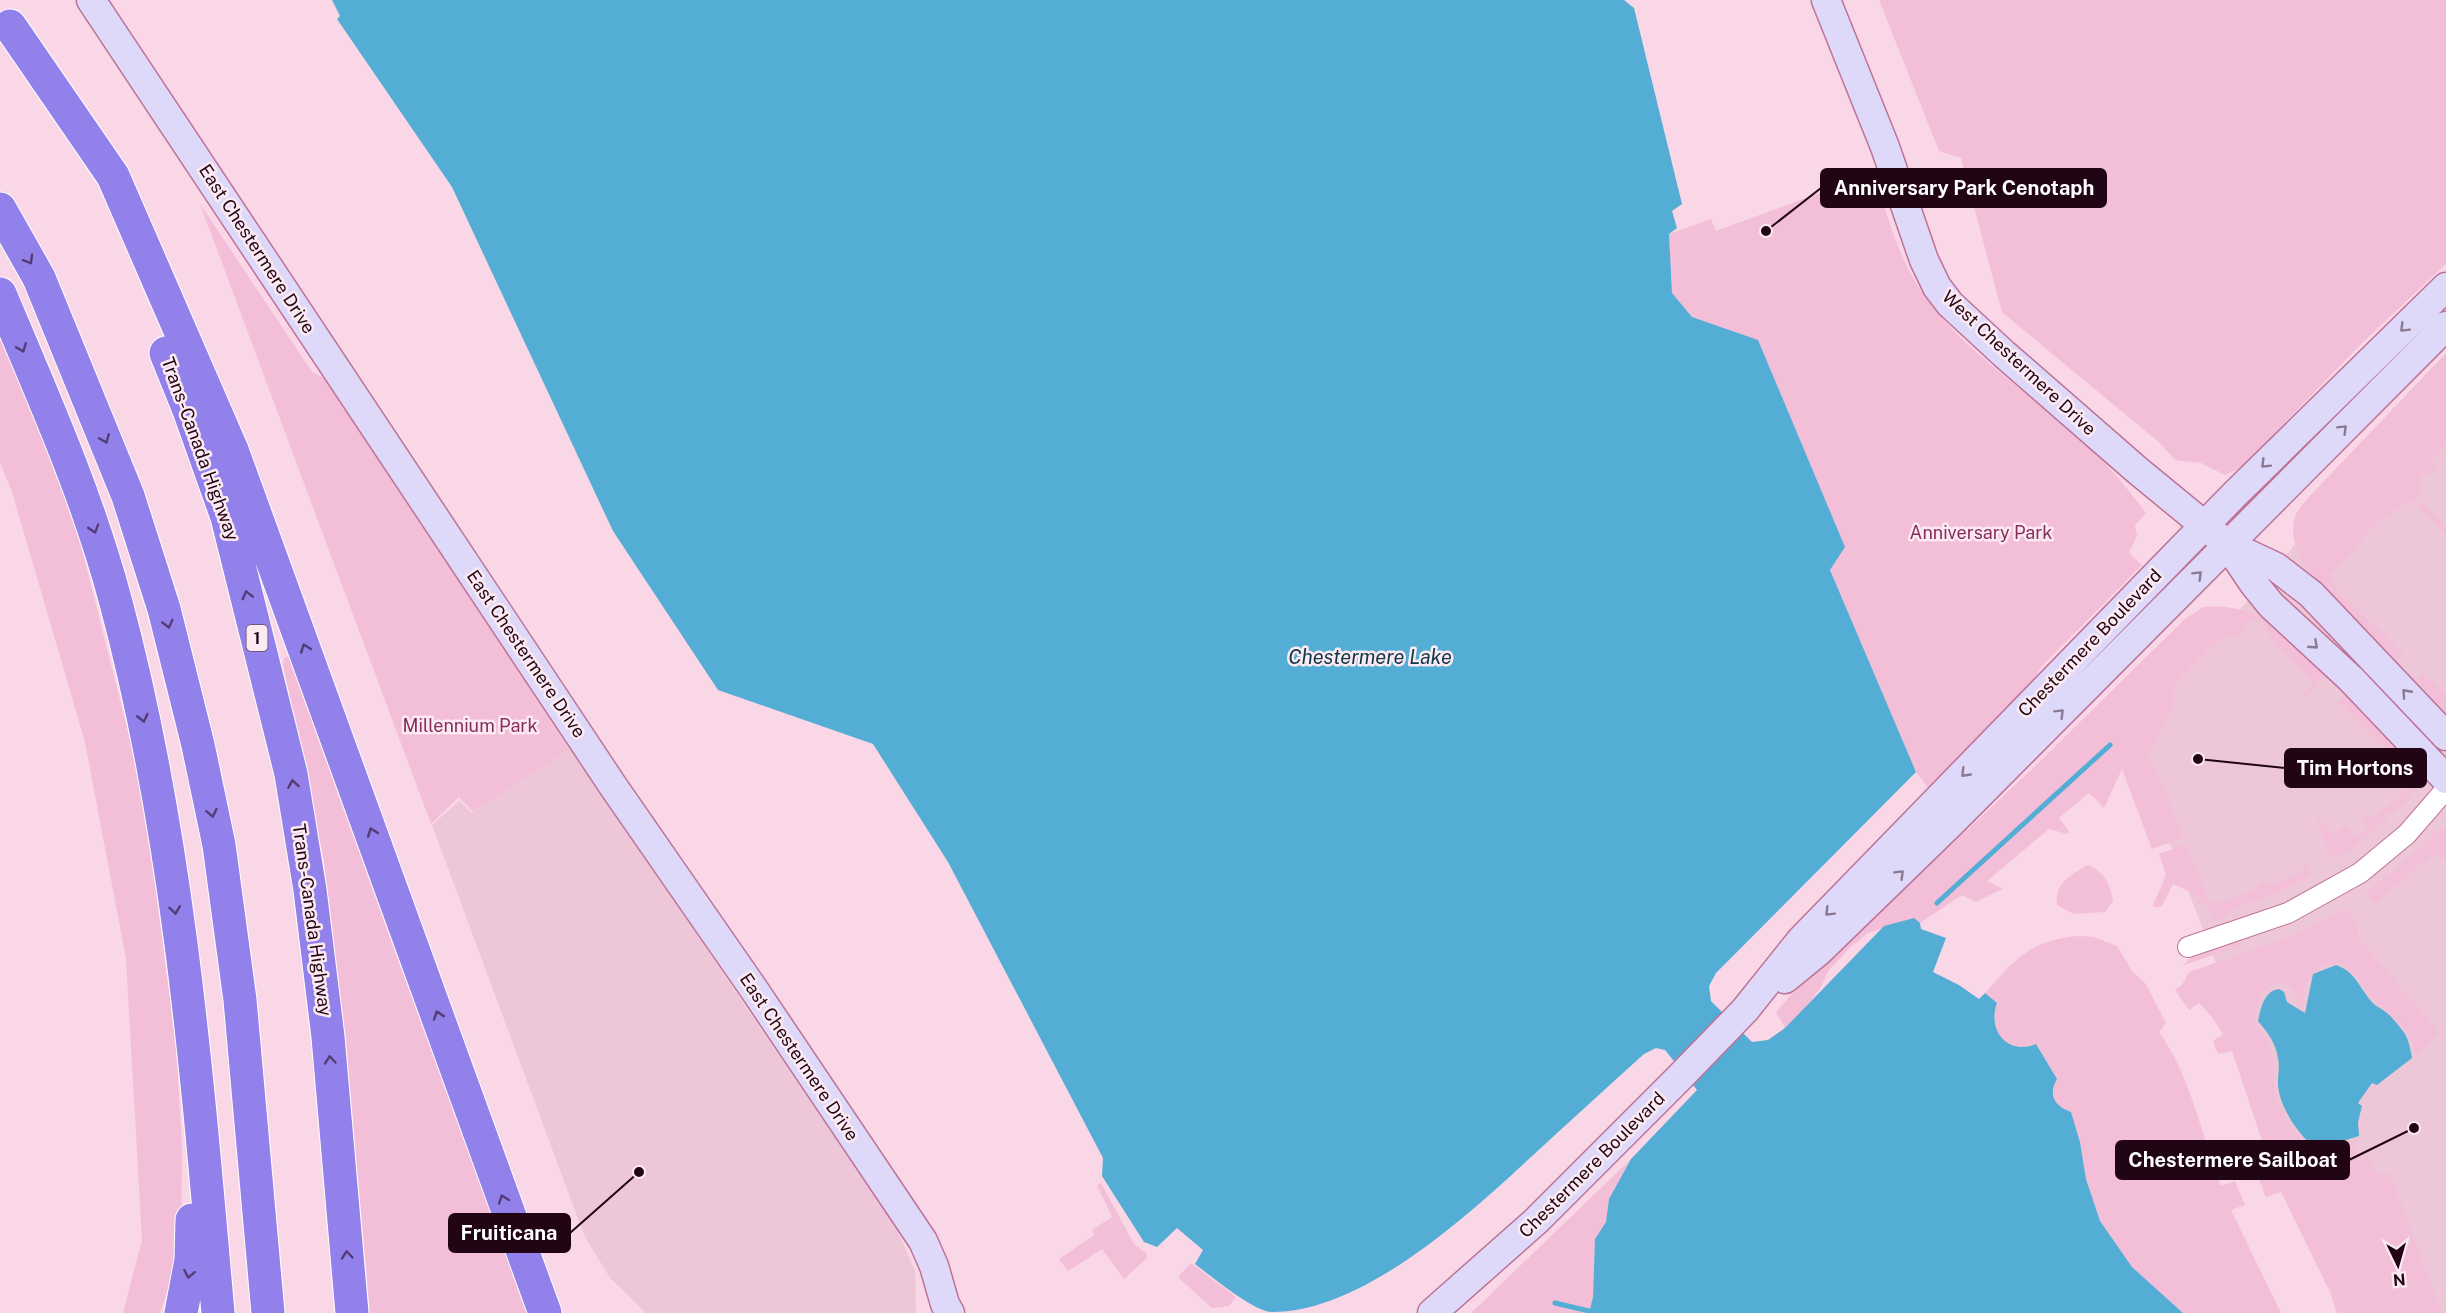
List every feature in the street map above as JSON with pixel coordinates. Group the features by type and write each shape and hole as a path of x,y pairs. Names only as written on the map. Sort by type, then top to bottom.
{"highway":[{"path":"5,17 113,176 232,450 545,1313"},
{"name":"Trans-Canada Highway","path":"5,17 118,234 189,410 227,517 291,774 310,890 328,1037 352,1313"},
{"path":"0,209 39,278 128,496 164,609 198,745 219,845 240,1000 268,1313"},
{"path":"0,294 83,495 115,599 154,763 195,1048 218,1313"},
{"path":"181,1313 192,1260 195,1048"},
{"path":"531,1273 557,1313"}],"street":[{"name":"East Chestermere Drive","path":"91,0 613,786 753,988 923,1241 934,1266 946,1310"},
{"name":"West Chestermere Drive","path":"1826,0 1884,147 1924,260 1936,287 1950,304 2004,354 2228,544 2276,567 2311,594 2446,736"},
{"name":"Chestermere Boulevard","path":"1432,1313 1536,1221 1679,1078 1745,1010 1801,940 2205,525 2446,287"},
{"name":"Chestermere Boulevard","path":"1745,1010 1818,952 1887,887 2446,326"},
{"name":"West Chestermere Drive","path":"2228,544 2271,605 2351,679 2446,779"},
{"path":"2188,947 2288,913 2350,879 2407,834 2446,789"}],"shaded area":[{"path":"2446,388 2446,1313 2350,1313 2127,731 2225,628 2312,524"},
{"path":"570,747 897,1230 915,1270 916,1313 646,1313 610,1278 584,1235 432,825 459,801 472,813"}],"green space":[{"path":"1879,0 2446,0 2446,264 2362,343 2241,468 2225,475 2201,463 2175,460 2161,444 2002,312 1961,158 1939,151"},
{"name":"Anniversary Park","path":"1874,173 1899,248 1925,296 1963,340 2086,444 2113,472 2146,513 2135,525 2137,536 2129,553 2142,565 2042,666 2021,697 1929,789 1916,772 1830,570 1845,547 1758,340 1692,317 1672,293 1669,234 1711,219 1716,231"},
{"name":"Millennium Park","path":"200,204 312,372 328,380 569,749 473,812 459,797 431,824"},
{"path":"0,329 71,506 143,791 176,1046 182,1147 181,1252 160,1313 123,1313 142,1240 126,959 85,742 12,492 0,463"},
{"path":"2446,353 2446,444 2431,461 2440,470 2420,476 2418,501 2405,504 2381,521 2328,576 2342,597 2353,604 2403,653 2402,657 2395,659 2345,614 2312,576 2300,556 2294,536 2295,517 2308,498"},
{"path":"2423,503 2446,526 2446,535 2417,504"},
{"path":"2203,607 2241,610 2257,616 2285,635 2326,674 2306,696 2303,694 2314,683 2273,643 2263,622 2255,619 2247,623 2239,636 2225,637 2212,646 2177,681 2173,689 2175,703 2147,755 2157,771 2183,838 2152,849 2122,769 2104,808 2089,793 2059,818 2069,831 2067,834 2049,829 1987,881 2003,889 1975,902 1962,895 1920,923 1914,918 1868,933 1828,971 1821,987 1804,1010 1785,1028 1776,1012 1790,996 2031,770 2185,619"},
{"path":"288,656 294,661 388,932 529,1313 370,1313 347,1055 324,861 283,665 284,658"},
{"path":"2423,674 2446,694 2446,713 2418,682 2419,675"},
{"path":"2347,695 2416,765 2418,773 2416,786 2404,803 2393,813 2391,811 2386,815 2388,818 2335,860 2329,854 2315,815 2334,835 2345,825 2357,837 2368,826 2357,814 2370,817 2378,815 2408,788 2409,780 2402,764 2391,756 2345,707 2338,703"},
{"path":"2446,825 2446,862 2435,853 2375,903 2369,898 2368,890"},
{"path":"2186,844 2208,900 2215,904 2259,889 2259,884 2267,882 2271,885 2300,873 2306,865 2311,875 2283,890 2232,910 2217,921 2210,912 2209,905 2199,903 2199,896 2173,884 2161,907 2154,907 2166,875 2159,854"},
{"path":"2088,865 2099,871 2106,879 2113,901 2105,912 2074,914 2057,905 2058,891 2069,877"},
{"path":"2347,909 2358,926 2358,937 2439,1032 2417,1054 2407,1031 2391,1014 2377,1004 2358,977 2342,963 2322,967 2310,976 2305,990 2303,1009 2293,988 2282,982 2266,988 2255,1018 2272,1052 2277,1098 2295,1133 2317,1153 2352,1140 2359,1161 2368,1158 2378,1175 2384,1172 2391,1176 2442,1313 2337,1313 2330,1292 2281,1192 2266,1197 2256,1173 2271,1167 2232,1051 2218,1054 2213,1041 2223,1034 2212,1017 2199,1003 2189,1010 2175,990 2182,985 2189,972 2293,936"},
{"path":"2080,936 2094,937 2117,946 2132,971 2146,984 2166,1023 2159,1032 2179,1067 2221,1186 2235,1181 2245,1205 2231,1210 2281,1313 2183,1313 2132,1267 2100,1221 2086,1179 2080,1142 2071,1112 2060,1107 2054,1100 2053,1090 2057,1079 2036,1044 2025,1047 2016,1046 2008,1043 1997,1031 1995,1013 1997,1003 1985,994 1995,982 2015,961 2037,946 2049,941"},
{"path":"2234,942 2245,944 2181,966 2194,956"},
{"path":"1631,1159 1609,1199 1606,1222 1595,1239 1593,1297 1589,1313 1471,1313"},
{"path":"1101,1183 1134,1244 1146,1253 1147,1258 1124,1279 1102,1249 1068,1271 1059,1259 1094,1235 1092,1230 1112,1217 1097,1185"},
{"path":"1191,1263 1236,1297 1229,1306 1212,1308 1180,1279 1179,1276"}],"water":[{"name":"Chestermere Lake","path":"332,0 1624,0 1634,8 1682,204 1672,211 1677,228 1669,234 1672,293 1692,317 1758,340 1845,547 1830,570 1916,772 1716,973 1709,986 1711,1001 1752,1042 1768,1040 1785,1028 1884,926 1914,918 1920,923 1921,929 1946,938 1933,972 1959,985 1979,999 1985,993 1997,1003 1995,1022 1997,1031 2008,1043 2026,1047 2036,1044 2057,1079 2053,1090 2054,1099 2060,1107 2071,1112 2080,1142 2086,1179 2100,1221 2132,1267 2183,1313 1589,1313 1593,1297 1595,1239 1606,1222 1609,1199 1631,1159 1697,1090 1665,1050 1656,1048 1644,1054 1505,1181 1445,1232 1377,1279 1341,1296 1306,1308 1271,1312 1263,1310 1232,1292 1195,1264 1203,1250 1177,1228 1157,1247 1144,1242 1102,1176 1103,1158 948,862 873,744 718,690 613,531 452,187 337,19 340,16"},
{"path":"2336,965 2349,972 2370,1000 2389,1015 2403,1031 2407,1037 2412,1058 2377,1085 2372,1083 2358,1103 2362,1106 2358,1122 2359,1136 2316,1149 2296,1128 2285,1109 2279,1090 2277,1053 2271,1038 2258,1021 2267,997 2274,990 2279,989 2284,992 2287,1002 2305,1013 2313,974"}],"waterway":[{"path":"1937,903 2110,745"},
{"path":"1555,1303 1589,1311"}],"place":[{"name":"Anniversary Park Cenotaph","path":"1766,231"},
{"name":"Tim Hortons","path":"2198,759"},
{"name":"Chestermere Sailboat","path":"2414,1128"},
{"name":"Fruiticana","path":"639,1172"}]}
